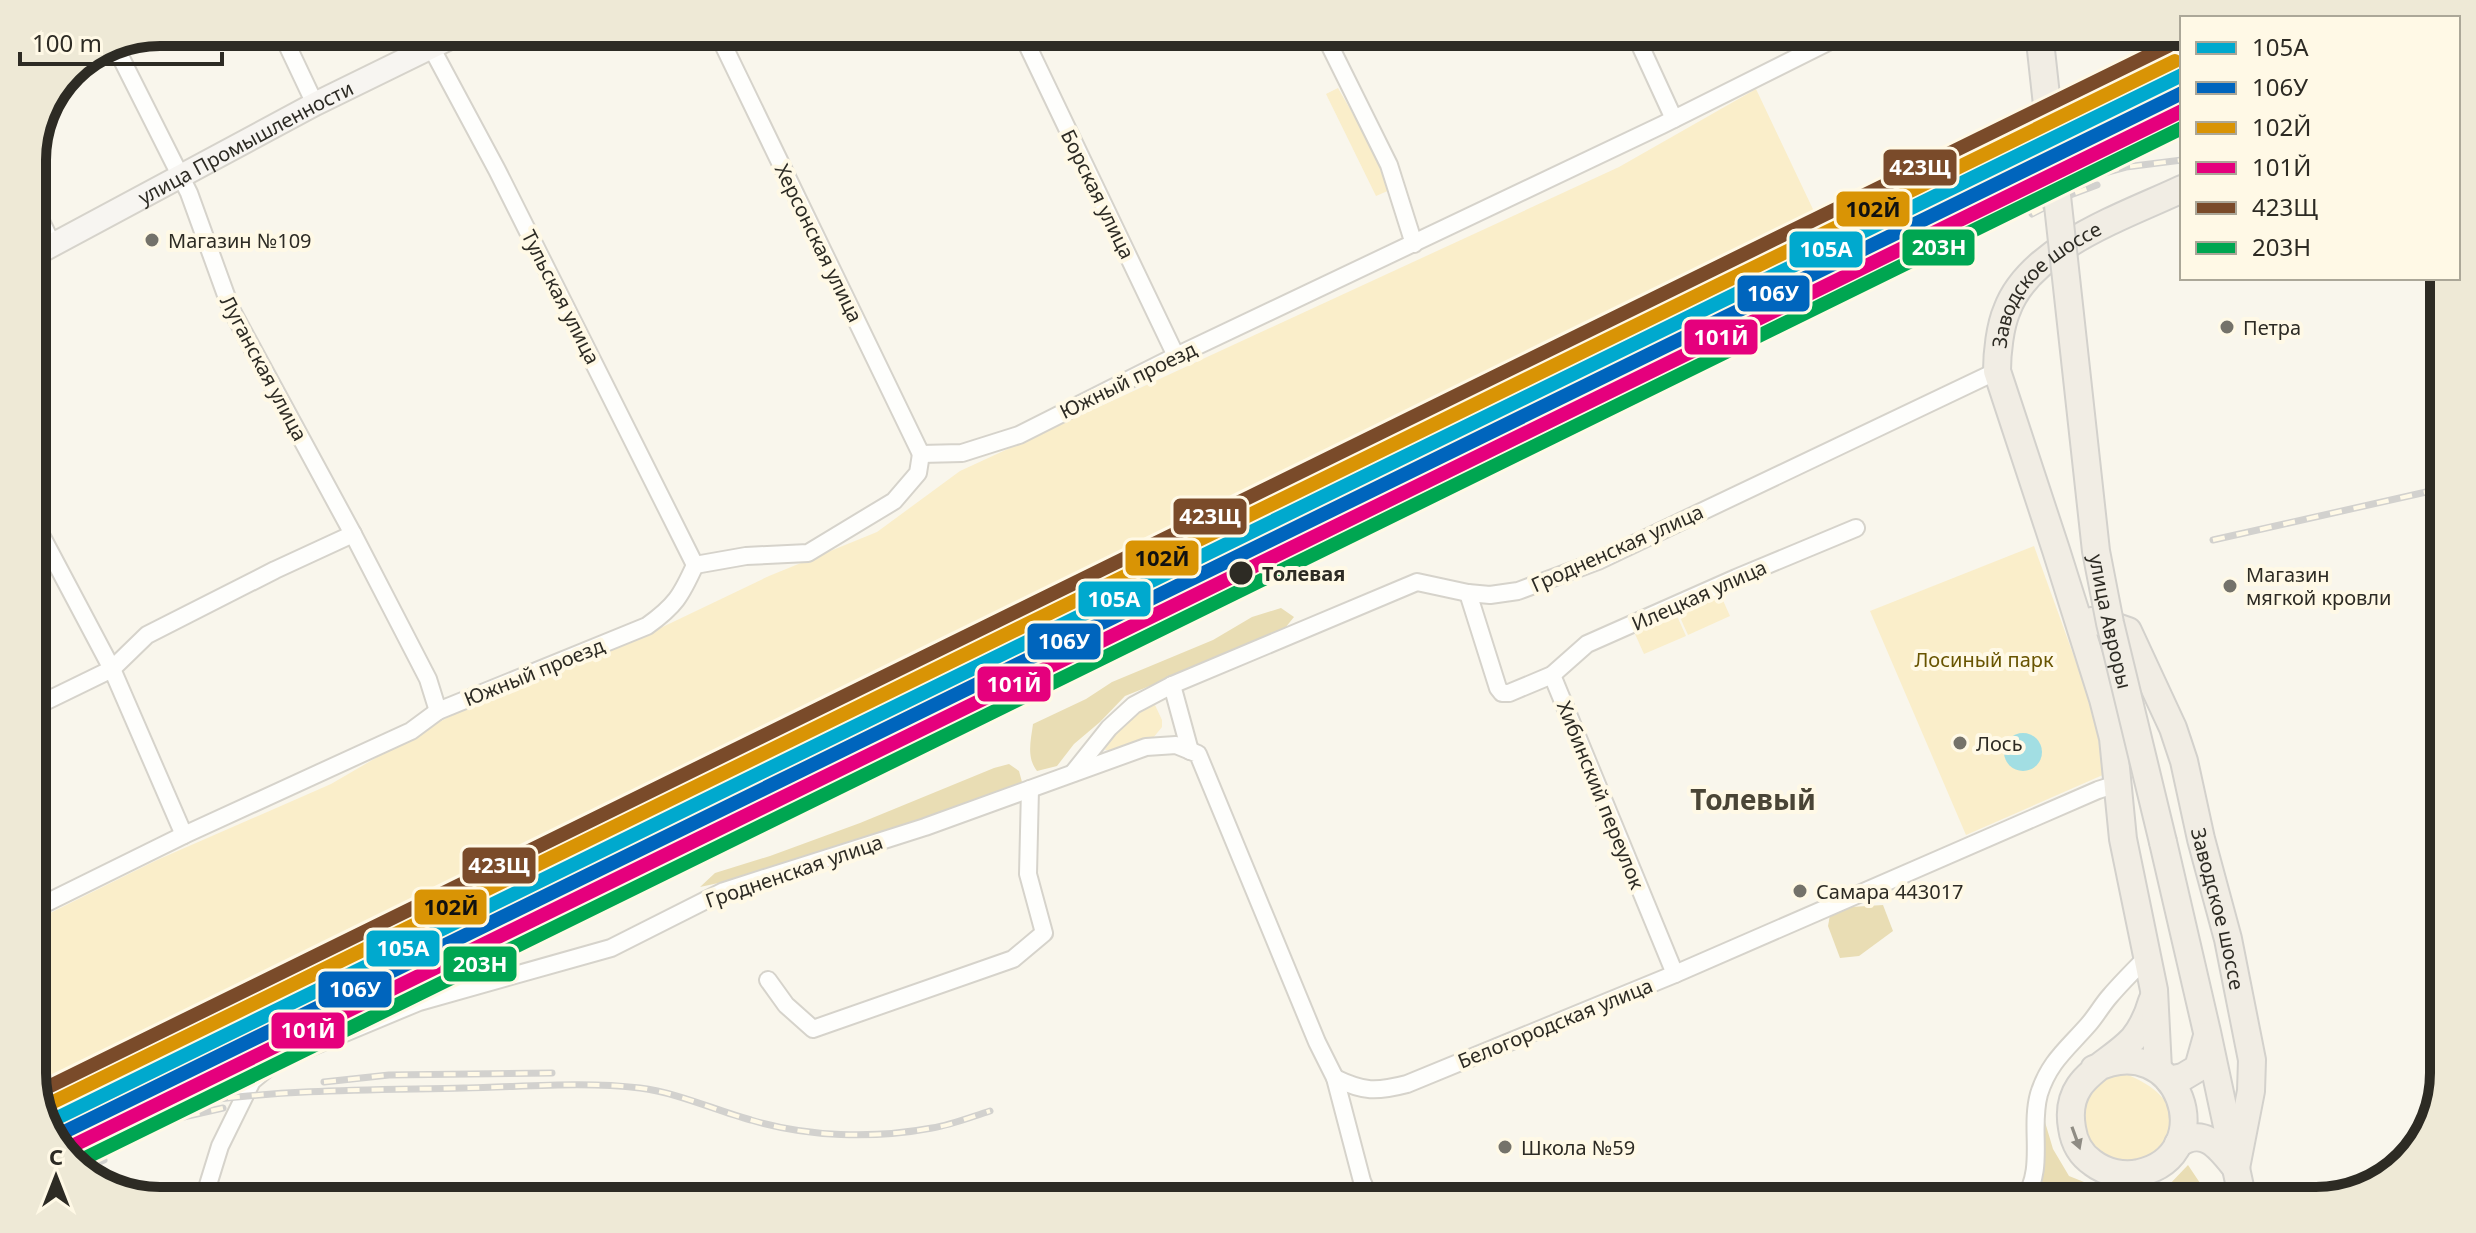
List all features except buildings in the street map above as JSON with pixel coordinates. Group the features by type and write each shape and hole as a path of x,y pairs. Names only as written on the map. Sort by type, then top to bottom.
{"main road":[{"name":"улица Промышленности","path":"46,249 416,46"},
{"name":"улица Авроры","path":"2041,46 2096,551 2110,623 2214,1060 2240,1187"},
{"name":"Заводское шоссе","path":"2164,1074 2154,990 2123,839 2113,738 1997,371 1997,355 2007,310 2027,279 2042,263 2082,236 2180,190"},
{"name":"Заводское шоссе","path":"2077,619 2102,622 2128,631 2173,728 2228,939 2252,1060 2251,1091 2236,1168"},
{"path":"2117,784 2194,802"},
{"name":"Заводское шоссе","path":"2094,1069 2132,1040 2142,1027 2154,990"},
{"path":"2164,1074 2179,1094 2184,1108 2183,1132 2164,1161 2142,1172 2110,1172 2083,1155 2074,1139 2071,1110 2083,1080 2094,1069 2105,1063 2130,1060 2143,1062 2164,1074 2183,1077 2198,1068 2207,1032"},
{"path":"2214,1060 2224,1075 2235,1079 2247,1075 2252,1060"},
{"path":"2178,1144 2188,1138 2204,1139 2214,1144 2236,1168"}],"street":[{"path":"288,46 315,104"},
{"name":"Тульская улица","path":"429,46 497,170 695,565"},
{"name":"Херсонская улица","path":"724,46 921,454"},
{"name":"Борская улица","path":"1028,46 1176,356"},
{"path":"1330,46 1389,165 1414,244"},
{"path":"1640,46 1674,119"},
{"name":"Южный проезд","path":"921,454 962,453 1019,435 1176,356 1674,119 1820,46"},
{"name":"Луганская улица","path":"119,54 180,175 203,228 231,309 428,679"},
{"path":"46,232 53,246"},
{"name":"Гродненская улица","path":"1073,773 1109,728 1134,705 1172,685 1417,582 1490,595 1518,591 1598,561 1997,371"},
{"path":"695,565 746,556 808,553 894,501 918,473 921,454"},
{"name":"Илецкая улица","path":"1552,675 1587,644 1856,528"},
{"path":"46,701 112,669 147,635 353,534"},
{"path":"46,544 112,669 184,835"},
{"name":"Южный проезд","path":"46,903 184,835 411,731 438,711 647,626 672,608 695,565"},
{"name":"Хибинский переулок","path":"1468,593 1502,693 1552,675 1675,974"},
{"name":"Южный проезд","path":"428,679 438,711"},
{"path":"1172,685 1183,748 1198,754 1317,1042 1335,1078 1365,1187"},
{"name":"Гродненская улица","path":"207,1187 220,1146 252,1081 275,1062 419,1002 611,948 724,891 925,827 1146,747 1183,748"},
{"name":"Белогородская улица","path":"1335,1078 1357,1089 1380,1091 1407,1084 1675,974 2117,784"},
{"path":"768,980 786,1005 813,1029 1013,959 1044,933 1028,874 1030,789"},
{"path":"2032,1187 2037,1161 2035,1113 2040,1091 2054,1060 2148,956"}],"green space":[{"path":"1338,88 1384,168 1390,190 1376,196 1326,94"},
{"path":"1756,89 1820,224 1388,441 467,890 261,995 83,1068 47,1087 46,915 157,860 331,784 429,727 481,701 629,643 769,576 877,532 960,471 1619,167"},
{"name":"Лосиный парк","path":"2034,546 2106,745 2105,774 1966,835 1870,611"},
{"path":"1721,596 1730,616 1688,635 1679,615"},
{"path":"1677,616 1686,636 1644,654 1635,634"},
{"path":"1155,705 1162,727 1153,738 1117,750 1105,750 1112,735 1125,722"},
{"path":"2121,1072 2154,1089 2166,1103 2171,1120 2165,1146 2145,1157 2128,1161 2110,1158 2090,1148 2079,1109 2092,1082"}],"shaded area":[{"path":"1281,608 1294,617 1281,633 1125,696 1074,744 1057,766 1037,771 1030,754 1033,724 1086,699 1112,682 1213,640 1252,617"},
{"path":"1009,764 1019,771 1022,782 1015,789 889,832 741,878 700,887 715,873 860,823"},
{"path":"1883,905 1893,931 1859,956 1840,958 1828,926 1830,915 1851,907"},
{"path":"2059,1072 2050,1083 2045,1099 2045,1122 2053,1149 2069,1176 2096,1187 2030,1187 2043,1084"},
{"path":"2188,1165 2203,1187 2167,1187"}],"water":[{"path":"2023,733 2037,738 2042,752 2037,766 2023,771 2009,766 2004,752 2009,738"}],"railway":[{"path":"1754,322 1989,211 2060,185 2126,167 2180,160"},
{"path":"2032,214 2097,185"},
{"path":"643,852 1903,234"},
{"path":"2213,540 2430,491"},
{"path":"761,807 794,792"},
{"path":"92,1137 664,853"},
{"path":"324,1082 389,1075 552,1073"},
{"path":"204,1101 334,1091 618,1086 669,1094 773,1126 818,1133 864,1135 932,1128 990,1111"},
{"path":"96,1144 223,1108"},
{"path":"96,1163 104,1160"}],"transit line":[{"name":"423Щ","path":"47,1088 2168,46"},
{"name":"102Й","path":"50,1103 2175,61"},
{"name":"105А","path":"56,1119 2180,76"},
{"name":"106У","path":"63,1133 2180,94"},
{"name":"101Й","path":"91,1137 2180,112"},
{"name":"203Н","path":"96,1153 2180,129"}],"place":[{"name":"Магазин №109","path":"152,240"},
{"name":"Петра","path":"2227,327"},
{"name":"Толевая","path":"1241,573"},
{"name":"Магазин мягкой кровли","path":"2230,586"},
{"name":"Лось","path":"1960,743"},
{"name":"Самара 443017","path":"1800,891"},
{"name":"Школа №59","path":"1505,1147"}],"district":[{"name":"Толевый","path":"1753,799"}]}
